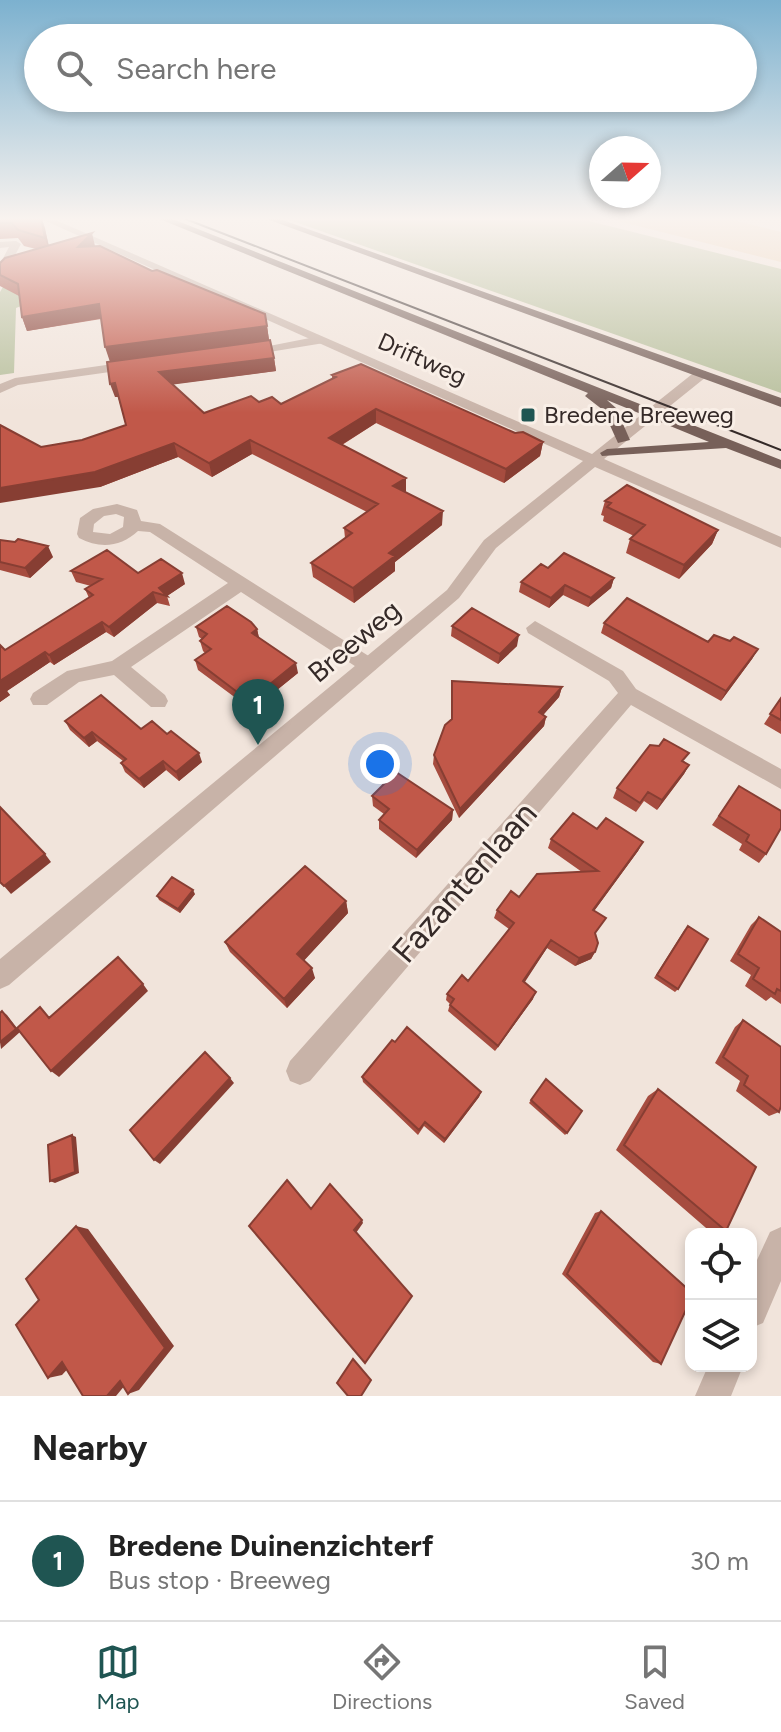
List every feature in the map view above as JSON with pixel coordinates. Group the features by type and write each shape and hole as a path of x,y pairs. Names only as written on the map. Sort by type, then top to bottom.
{"main road":[{"path":"324,283 781,465"},
{"path":"449,283 781,403"},
{"path":"577,385 609,408 623,440"},
{"path":"601,457 728,444"}],"street":[{"name":"Driftweg","path":"191,283 601,457 781,543"},
{"path":"230,353 320,340"},
{"path":"0,389 15,382 148,363"},
{"name":"Breeweg","path":"0,976 453,594 490,544 623,440 701,374"},
{"path":"134,525 154,528 368,665"},
{"path":"40,699 74,676 117,667 241,583"},
{"path":"535,628 616,676 629,694 781,780"},
{"path":"117,667 158,701"},
{"name":"Fazantenlaan","path":"300,1071 629,694"},
{"path":"756,1300 781,1243"},
{"path":"713,1396 723,1372"}],"green space":[{"path":"5,283 80,283 16,308 14,373 0,375 0,292"},
{"path":"469,283 781,283 781,393"}],"building":[{"path":"189,283 265,314 267,326 105,347 99,304 22,317 18,284"},
{"path":"270,340 274,358 159,372 204,413 251,396 259,402 272,397 281,404 336,377 332,375 361,364 515,433 523,432 543,442 506,469 376,409 329,438 406,478 393,486 443,511 389,553 395,556 353,588 311,563 352,533 344,528 378,504 250,440 209,463 174,443 95,472 0,488 0,425 41,447 82,440 126,425 115,383 110,384 107,362"},
{"path":"627,485 718,530 684,565 630,539 645,525 607,507 611,503 605,501"},
{"path":"18,539 48,546 25,568 0,562 0,540 15,542"},
{"path":"107,550 138,573 161,559 182,573 159,588 167,596 153,592 109,627 102,622 49,655 45,652 0,681 0,645 5,650 93,595 85,589 102,579 71,571"},
{"path":"564,553 614,578 591,598 565,585 551,598 521,582 541,564 548,568"},
{"path":"627,598 708,642 714,635 730,641 734,637 758,649 726,691 604,623"},
{"path":"227,606 251,622 257,629 252,633 296,663 249,701 195,660 211,649 200,641 207,634 196,627"},
{"path":"472,608 519,635 500,654 452,626"},
{"path":"452,681 562,687 539,712 546,717 460,809 434,755 445,725 452,719"},
{"path":"101,695 141,729 152,721 167,734 171,731 199,753 176,772 163,761 139,779 121,763 126,759 92,732 84,738 65,721"},
{"path":"781,698 781,720 770,714"},
{"path":"664,739 689,753 682,761 689,765 662,800 648,792 640,803 617,788 650,745 659,746"},
{"path":"396,772 453,810 417,850 379,820 389,809 372,796"},
{"path":"739,786 781,811 781,828 766,854 746,841 749,835 719,816"},
{"path":"0,807 45,854 4,886 0,882"},
{"path":"573,813 597,829 606,818 643,842 593,910 606,918 595,933 598,943 595,952 579,958 551,940 523,981 536,992 498,1046 450,1005 454,999 447,994 462,975 468,981 514,923 497,910 511,891 519,897 537,874 598,871 551,839"},
{"path":"305,866 346,901 297,954 312,968 284,999 225,942"},
{"path":"172,877 193,890 178,909 157,896"},
{"path":"759,917 781,932 781,991 777,989 775,994 753,979 759,968 738,954"},
{"path":"688,926 708,939 678,989 657,975"},
{"path":"118,957 143,984 51,1071 17,1028 40,1007 49,1018"},
{"path":"2,1011 16,1029 0,1042 0,1013"},
{"path":"743,1020 781,1047 779,1112 744,1085 748,1076 723,1057"},
{"path":"407,1027 481,1092 445,1139 425,1122 419,1130 362,1077 392,1040 395,1042"},
{"path":"205,1052 230,1078 154,1160 130,1130"},
{"path":"546,1079 582,1111 567,1133 531,1100"},
{"path":"658,1089 756,1167 727,1228 722,1228 624,1145"},
{"path":"72,1135 75,1172 50,1181 48,1145"},
{"path":"287,1180 311,1209 330,1184 362,1220 354,1230 412,1296 365,1363 249,1226"},
{"path":"601,1211 685,1287 685,1312 661,1364 567,1274"},
{"path":"76,1226 165,1348 128,1394 120,1381 107,1396 83,1396 62,1362 48,1378 16,1325 39,1300 26,1279"},
{"path":"353,1359 371,1380 361,1396 348,1396 337,1383"}],"tram line":[{"path":"351,283 781,450"}],"place":[{"name":"Bredene Breeweg","path":"528,415"},
{"name":"Bredene Duinenzichterf","path":"258,745"}]}
